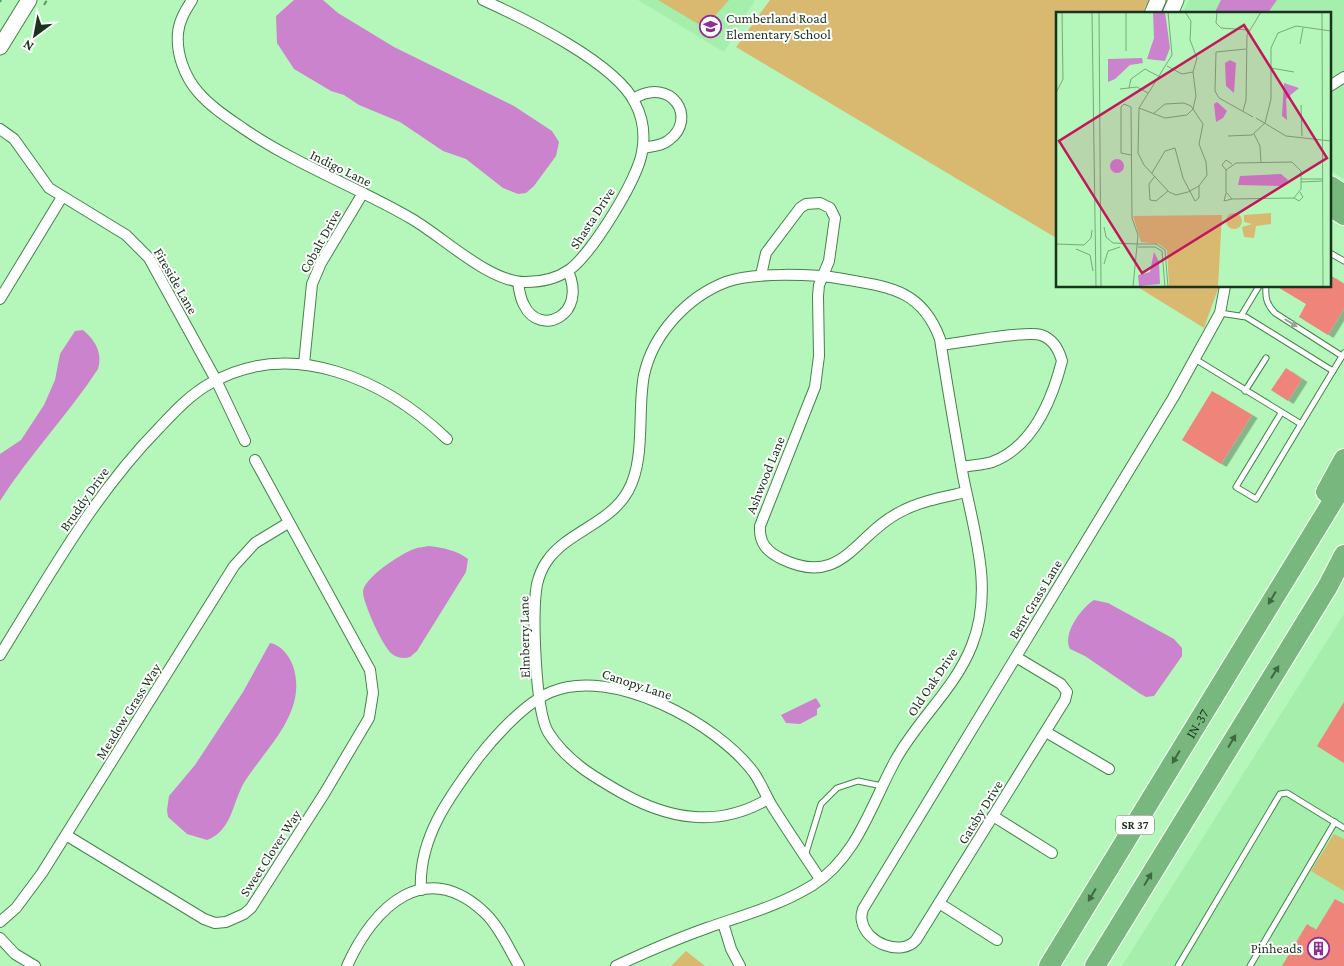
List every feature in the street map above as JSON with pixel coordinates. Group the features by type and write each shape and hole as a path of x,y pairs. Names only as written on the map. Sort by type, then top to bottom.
{"highway":[{"path":"1332,187 1344,195"},
{"path":"1332,207 1344,215"},
{"path":"1287,574 1306,529 1344,459"},
{"name":"IN-37","path":"1049,966 1344,483"},
{"name":"SR 37","path":"1095,966 1328,586 1344,555"},
{"path":"1328,586 1344,567"}],"street":[{"path":"0,47 29,0"},
{"name":"Indigo Lane","path":"192,0 181,18 178,45 185,70 197,91 223,115 306,166 412,219 494,274 518,282 547,280 568,271"},
{"name":"Shasta Drive","path":"483,0 530,22 610,74 633,99 643,126 643,148 635,175 593,245 578,263 568,271"},
{"path":"1153,12 1158,0"},
{"path":"1171,12 1176,0"},
{"path":"1332,85 1344,77"},
{"path":"633,99 650,91 664,93 677,103 681,112 681,121 674,136 661,144 643,148"},
{"name":"Fireside Lane","path":"0,129 14,139 49,188 126,235 142,249 159,273 216,380 245,441"},
{"name":"Cobalt Drive","path":"304,364 312,284 321,263 363,193"},
{"path":"0,299 62,197"},
{"name":"Ashwood Lane","path":"761,275 766,253 800,208 813,202 830,208 835,218 830,261 822,277 818,296 819,356 815,387 760,526 762,542 774,555 786,561 811,568 825,567 837,563 849,555 888,519 900,512 928,501 966,492"},
{"path":"518,282 521,299 530,313 542,319 556,319 568,311 573,299 573,285 568,271"},
{"name":"Old Oak Drive","path":"616,966 670,942 774,907 833,869 863,828 896,758 962,665 978,625 982,602 981,561 966,492 941,345 934,324 922,306 912,297 899,290 840,278 761,275"},
{"name":"Elmberry Lane","path":"761,275 727,281 705,293 686,306 668,326 652,351 644,374 636,471 627,494 603,519 558,549 541,572 535,603 540,698 547,730 569,758 585,771 654,809 685,816 720,816 740,812 768,798"},
{"name":"Bent Grass Lane","path":"862,921 862,909 1195,359 1220,313 1225,288"},
{"path":"941,345 1034,333 1050,340 1060,353 1062,361 1041,416 1030,433 1019,445 992,462 962,467"},
{"name":"Bruddy Drive","path":"0,655 80,526 119,471 170,416 216,380 236,371 278,363 304,364 334,370 380,389 413,409 447,439"},
{"path":"254,460 288,523"},
{"name":"Sweet Clover Way","path":"66,835 204,919 216,923 234,920 251,908 370,718 372,705 373,684 370,670 288,523"},
{"name":"Meadow Grass Way","path":"0,922 16,908 30,891 234,566 255,543 288,523"},
{"name":"Gatsby Drive","path":"862,921 868,934 884,945 902,948 910,946 916,940 1065,700 1067,692 1061,684 1016,657"},
{"name":"Canopy Lane","path":"421,890 422,860 427,842 455,788 481,755 518,715 540,698 574,685 592,684 612,688 654,702 687,717 721,740 754,774 820,879"},
{"path":"1046,732 1108,769"},
{"path":"993,816 1052,853"},
{"path":"347,966 364,934 377,916 406,893 434,889 450,892 469,901 481,910 501,934 519,966"},
{"path":"939,903 997,940"},
{"path":"723,923 731,949 740,966"},
{"path":"0,938 15,954 35,966"}],"lane":[{"path":"1332,254 1344,262"},
{"path":"1241,316 1258,288"},
{"path":"1266,288 1268,306 1275,313 1343,354 1256,499 1236,487 1281,413"},
{"path":"1220,313 1246,317 1332,371"},
{"path":"1246,391 1266,358"},
{"path":"1195,359 1301,424"},
{"path":"805,856 821,804 837,788 858,781 882,786"},
{"path":"1178,966 1280,794 1287,793 1344,828"},
{"path":"1250,966 1335,822"}],"path":[{"path":"44,4 47,0"}],"shaded area":[{"path":"294,0 323,0 338,13 394,47 514,106 552,131 559,142 556,156 534,186 526,193 518,194 503,188 466,159 443,151 400,122 359,105 344,95 331,91 294,69 277,43 276,16"},
{"name":"Cumberland Road Elementary School","path":"638,0 755,0 724,52"},
{"path":"658,0 729,0 713,18 698,24"},
{"path":"770,0 1149,0 1143,12 1056,12 1056,238 736,47"},
{"path":"1189,0 1344,0 1344,179 1332,171 1332,12 1183,12"},
{"path":"1221,0 1277,0 1268,12 1215,12"},
{"path":"1139,288 1218,288 1204,328"},
{"path":"83,330 91,338 99,352 98,369 74,403 23,467 0,501 0,454 21,440 44,405 55,380 60,354 75,331"},
{"path":"429,546 450,550 464,556 468,559 466,572 417,651 410,657 398,657 388,650 379,634 366,605 363,592 369,580 376,573 401,555 414,549"},
{"path":"1094,600 1108,603 1174,639 1182,648 1182,656 1154,696 1146,697 1085,656 1070,649 1068,643 1069,636 1074,622"},
{"path":"1344,614 1344,966 1122,966"},
{"path":"270,643 284,651 293,666 296,682 295,698 290,713 274,741 245,781 231,815 222,830 207,840 187,834 168,817 169,796 195,765 243,692"},
{"path":"816,698 821,706 817,709 817,715 800,724 786,723 781,715"},
{"path":"1334,834 1344,839 1344,891 1311,871"},
{"path":"686,951 705,966 671,966"}],"building":[{"path":"1332,276 1344,284 1344,309 1328,335 1299,317 1306,304 1279,288 1332,288"},
{"path":"1286,368 1302,379 1288,401 1271,390"},
{"path":"1212,391 1252,415 1221,464 1182,440"},
{"path":"1344,702 1344,763 1317,746"},
{"name":"Pinheads","path":"1335,899 1344,904 1344,966 1282,966 1307,924 1316,930"}],"place":[{"name":"Cumberland Road Elementary School","path":"710,26"},
{"name":"Pinheads","path":"1318,948"}]}
